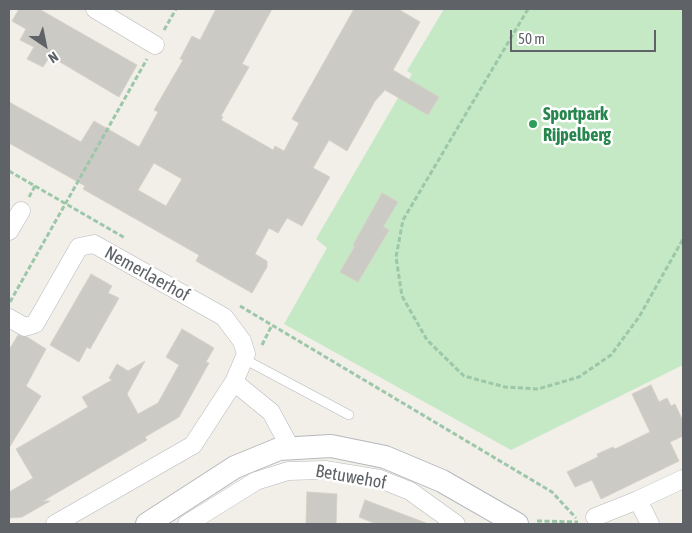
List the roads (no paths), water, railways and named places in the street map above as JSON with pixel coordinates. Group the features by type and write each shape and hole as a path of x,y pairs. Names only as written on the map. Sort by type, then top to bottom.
{"street":[{"path":"96,9 156,45"},
{"path":"9,231 21,210"},
{"name":"Nemerlaerhof","path":"9,318 25,327 35,324 79,247 94,244 224,318 242,341 246,354 244,359"},
{"path":"55,524 193,445 234,382 244,359"},
{"path":"234,382 271,412 291,449"},
{"path":"147,524 235,468 279,449 331,446 385,457 442,481 511,520"},
{"name":"Betuwehof","path":"187,524 256,481 288,471 325,470 380,479 410,491 456,524"},
{"path":"587,519 638,500 683,479"},
{"path":"638,500 650,524"}],"lane":[{"path":"244,359 349,415"}],"place":[{"name":"Sportpark Rijpelberg","path":"533,124"}]}
